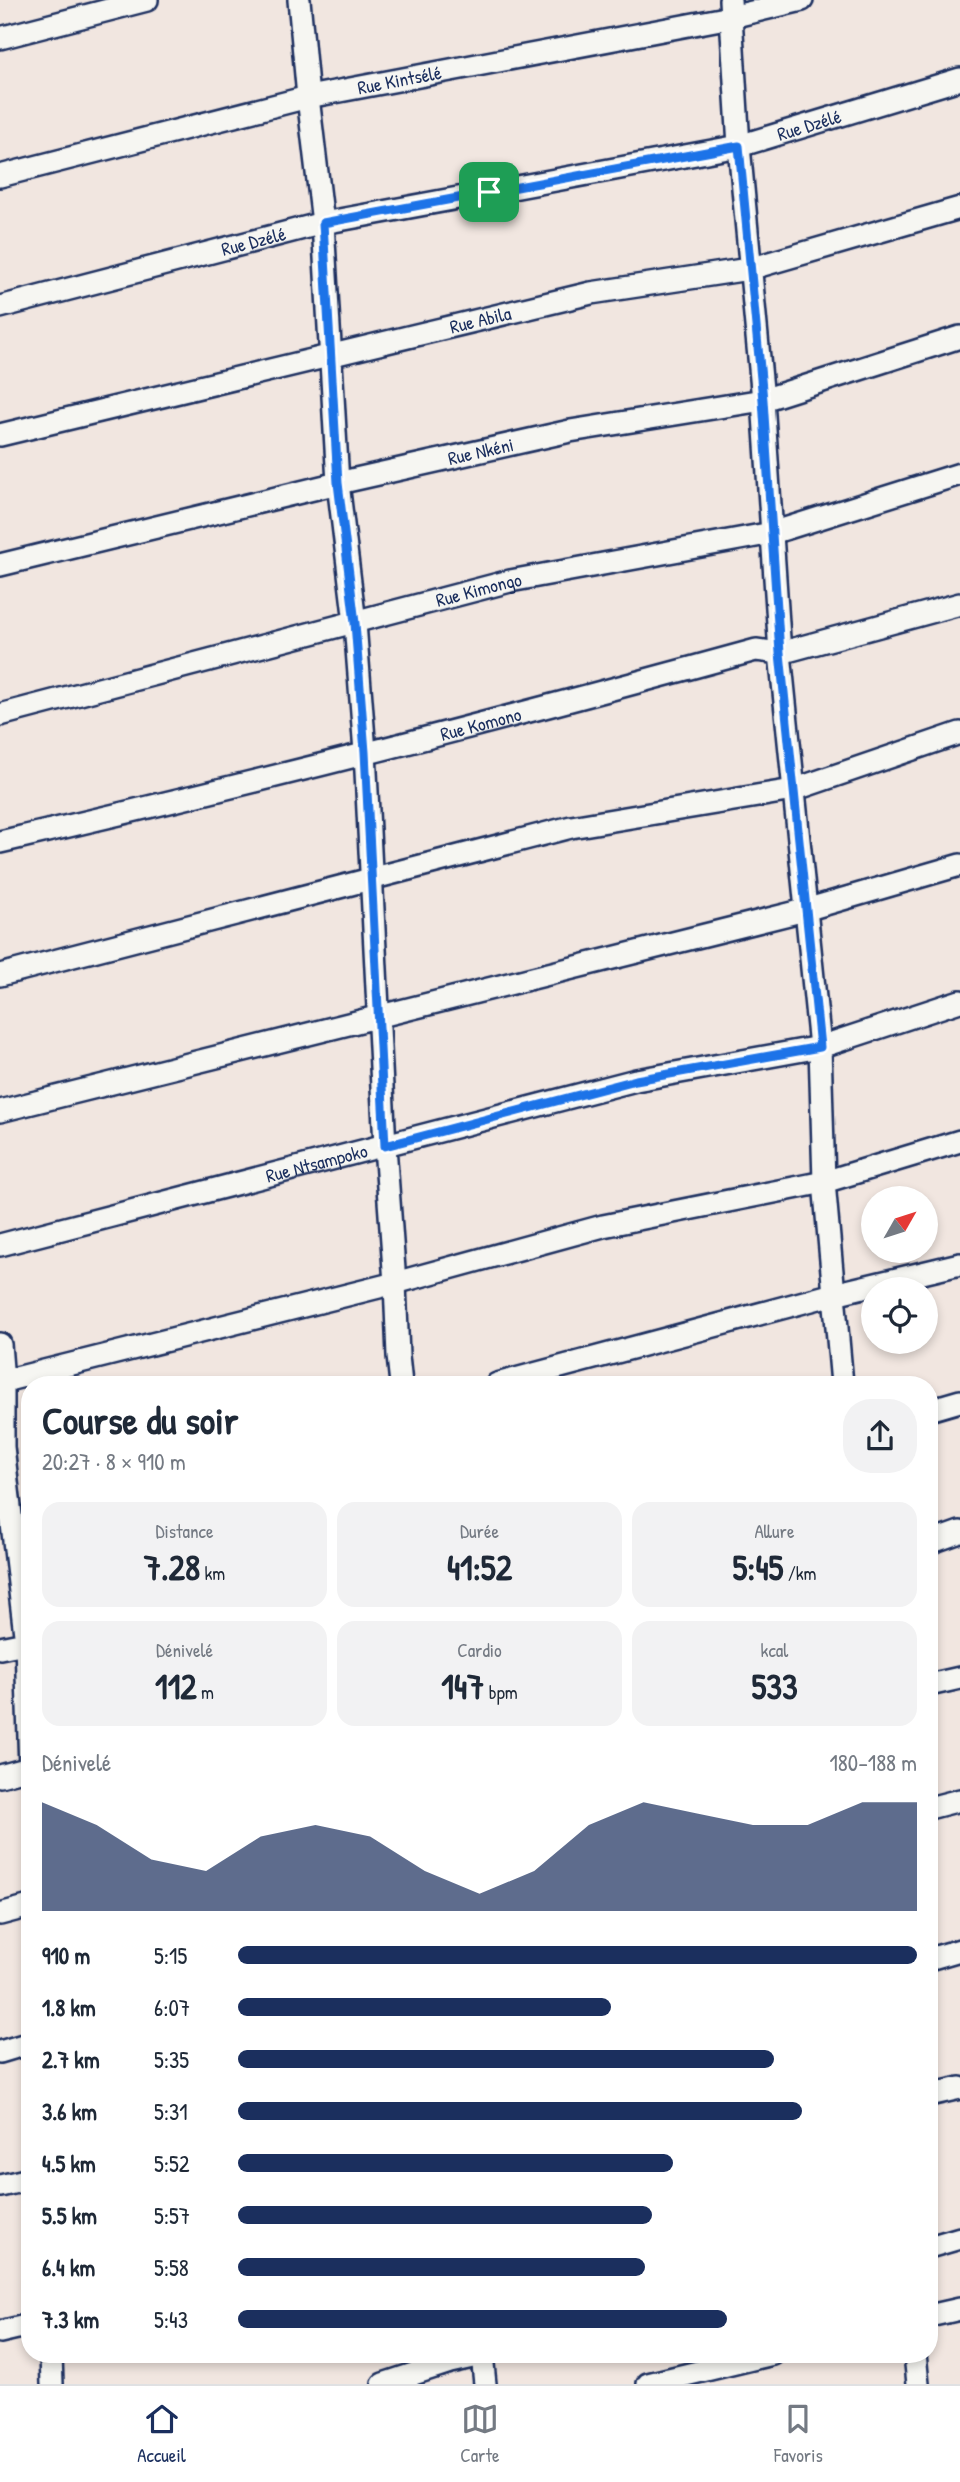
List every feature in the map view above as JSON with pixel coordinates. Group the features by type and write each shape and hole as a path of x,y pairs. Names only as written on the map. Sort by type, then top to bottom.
{"street":[{"path":"0,38 147,0"},
{"path":"299,0 323,223 338,483 355,623 365,752 385,1146 400,1376"},
{"name":"Rue Kintsélé","path":"0,176 308,97 731,8 802,0"},
{"path":"731,8 739,146 763,400 780,653 820,1047 824,1182 841,1376"},
{"name":"Rue Dzélé","path":"0,307 323,223 739,146 960,79"},
{"name":"Rue Abila","path":"0,435 592,293 749,270 960,208"},
{"name":"Rue Nkéni","path":"0,565 338,483 570,431 763,400 960,337"},
{"name":"Rue Kimongo","path":"0,715 510,581 772,533 960,474"},
{"name":"Rue Komono","path":"0,842 131,812 557,705 756,650 780,653 960,604"},
{"path":"0,975 572,827 793,790 960,733"},
{"path":"0,1111 805,910 960,865"},
{"name":"Rue Ntsampoko","path":"0,1245 636,1080 820,1047 960,1001"},
{"path":"21,1376 395,1283 603,1226 824,1182 960,1141"},
{"path":"527,1376 834,1294 960,1264"},
{"path":"0,1344 3,1447 21,1580"},
{"path":"1,1381 21,1376"},
{"path":"938,1407 960,1401"},
{"path":"938,1540 960,1532"},
{"path":"0,1648 21,1644"},
{"path":"938,1683 960,1678"},
{"path":"0,1776 21,1770"},
{"path":"938,1806 960,1800"},
{"path":"0,1914 21,1908"},
{"path":"938,1956 960,1950"},
{"path":"0,2052 21,2046"},
{"path":"938,2093 960,2088"},
{"path":"0,2186 21,2181"},
{"path":"938,2244 960,2238"},
{"path":"938,2314 960,2309"},
{"path":"0,2332 21,2327"},
{"path":"51,2363 52,2384"},
{"path":"383,2384 447,2363"},
{"path":"484,2363 485,2384"},
{"path":"648,2384 736,2363"},
{"path":"916,2363 918,2384"}],"route":[{"path":"739,146 763,400 780,653 820,1047 636,1080 385,1146 365,752 355,623 338,483 323,223 489,192 739,146"}]}
